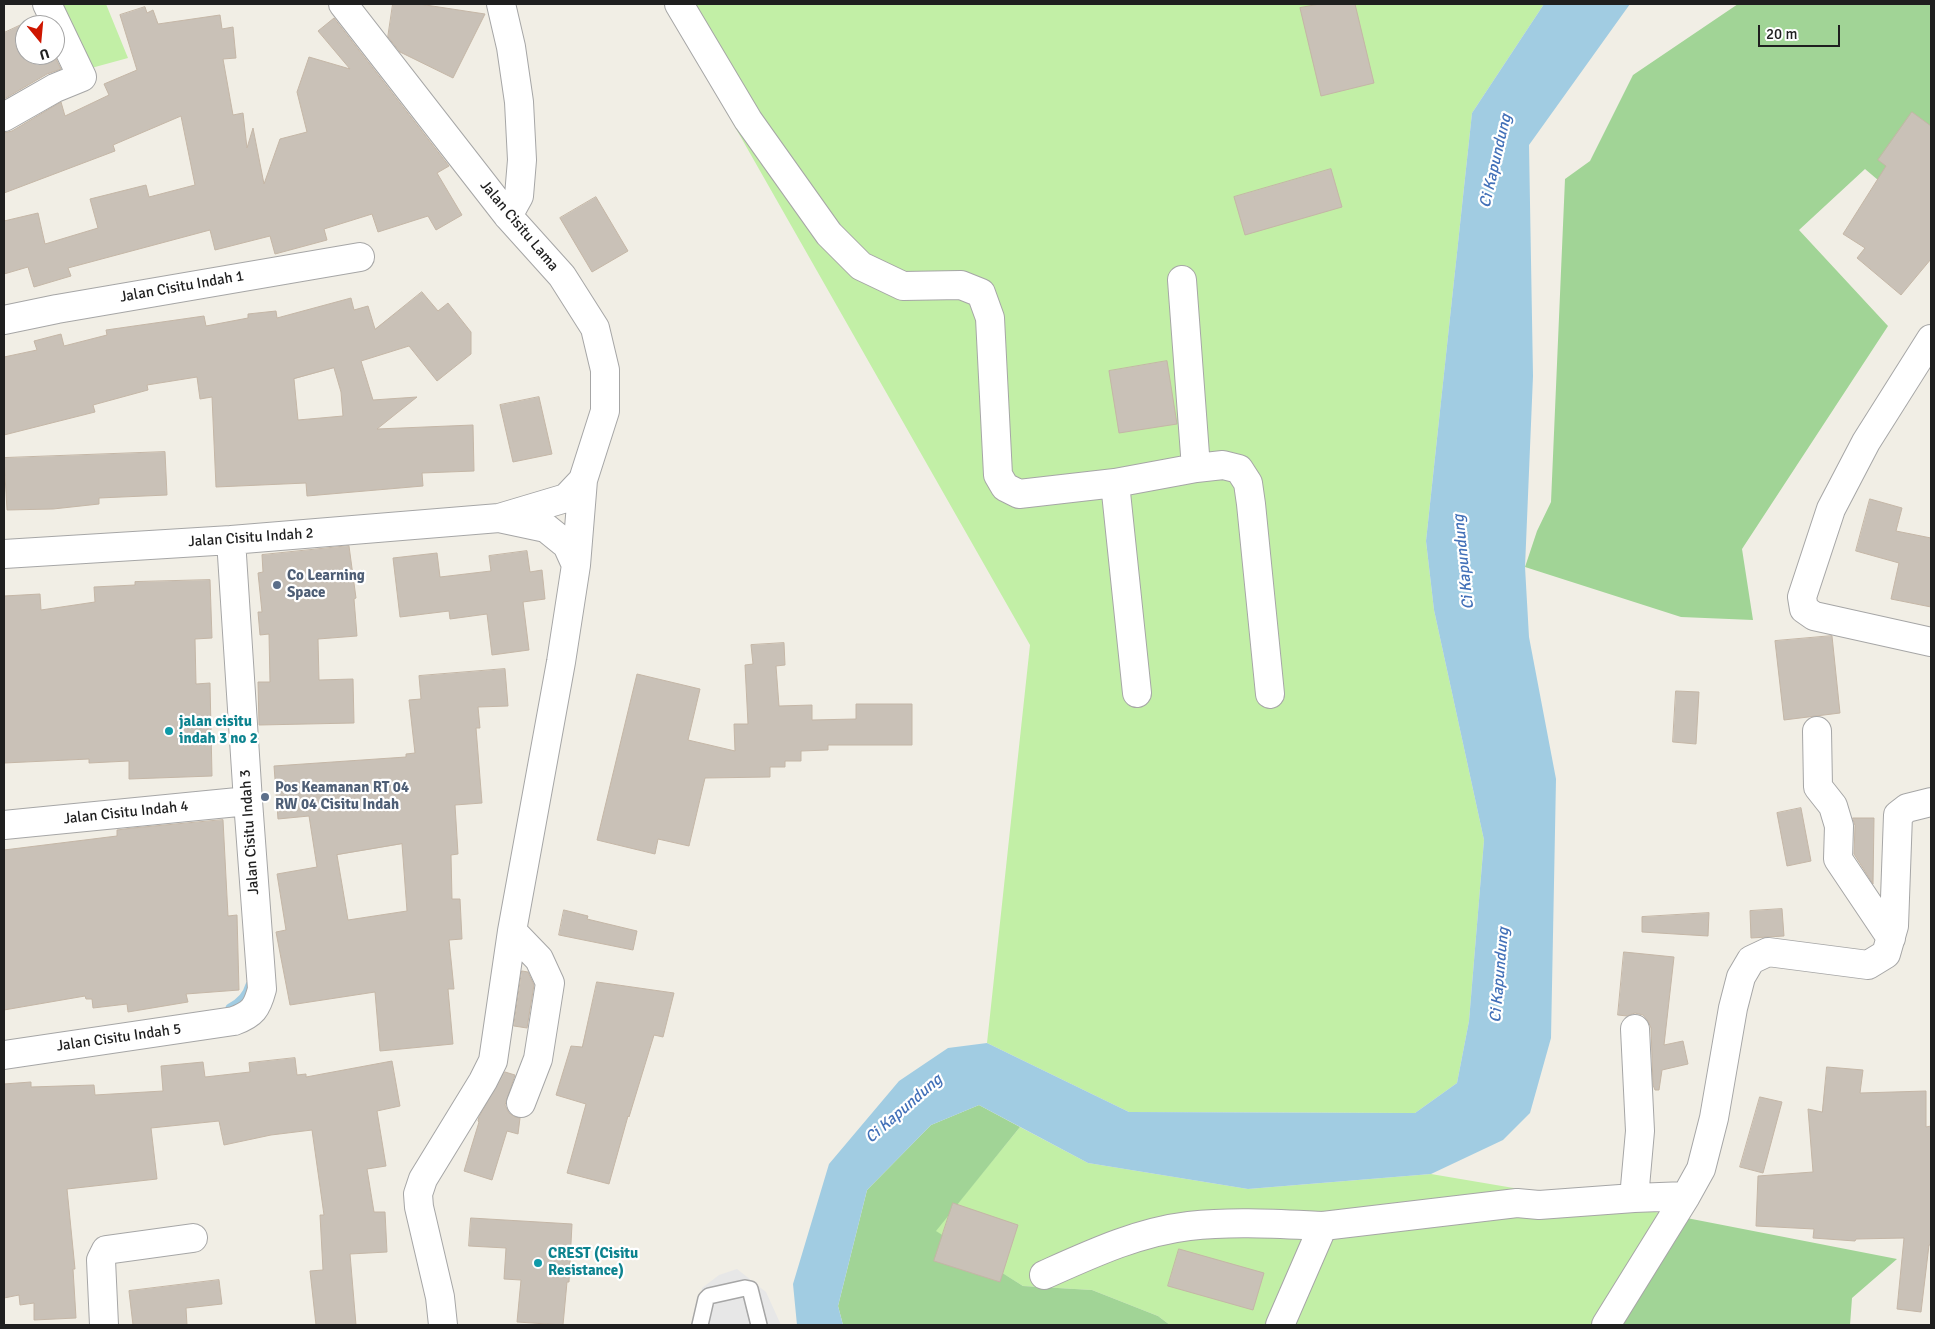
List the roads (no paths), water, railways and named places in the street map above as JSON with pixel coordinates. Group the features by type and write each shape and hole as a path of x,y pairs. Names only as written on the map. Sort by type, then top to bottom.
{"street":[{"path":"4,117 55,88 82,77 47,4"},
{"name":"Jalan Cisitu Lama","path":"344,4 508,216 562,276 595,328 604,370 604,410 583,480"},
{"path":"501,4 519,102 522,160 519,196 508,216"},
{"path":"679,4 748,120 829,234 861,266 904,286 961,285 981,292 990,318 998,475 1005,487 1018,494 1115,483 1222,465 1238,469 1248,483 1252,504 1270,694"},
{"name":"Jalan Cisitu Indah 1","path":"4,320 67,307 360,257"},
{"path":"1182,280 1196,468"},
{"path":"1931,339 1866,442 1831,509 1802,597 1804,609 1814,616 1931,642"},
{"path":"499,518 566,498 583,480"},
{"path":"443,1325 440,1297 419,1207 418,1194 423,1179 483,1081 493,1061 512,931 561,662 576,565 583,480"},
{"path":"1115,483 1137,693"},
{"path":"499,518 546,528 567,545 576,565"},
{"name":"Jalan Cisitu Indah 2","path":"4,554 231,540 499,518"},
{"name":"Jalan Cisitu Indah 3","path":"231,540 262,989 258,1003 249,1015 234,1021"},
{"path":"1818,731 1818,787 1833,806 1839,826 1838,859 1891,938"},
{"name":"Jalan Cisitu Indah 4","path":"4,825 248,801"},
{"path":"1606,1325 1701,1169 1714,1118 1733,1008 1741,977 1751,960 1768,952 1868,965 1886,954 1894,926 1898,816 1907,808 1931,802"},
{"path":"512,931 539,959 550,983 538,1058 521,1102"},
{"name":"Jalan Cisitu Indah 5","path":"4,1055 234,1021"},
{"path":"1634,1198 1640,1131 1635,1029"},
{"path":"1044,1275 1095,1252 1144,1235 1187,1226 1223,1223 1323,1226 1517,1203 1539,1205 1686,1196"},
{"path":"1280,1325 1323,1226"},
{"path":"104,1325 101,1260 106,1250 193,1238"}],"lane":[{"path":"700,1325 706,1299 709,1296 745,1288 750,1290 759,1325"}],"water":[{"name":"Ci Kapundung","path":"1544,4 1630,4 1529,145 1533,376 1525,567 1529,637 1556,779 1551,1038 1530,1113 1503,1140 1431,1174 1248,1189 1088,1163 979,1105 931,1125 867,1190 838,1306 843,1325 797,1325 793,1284 829,1164 899,1081 948,1048 987,1043 1129,1112 1415,1113 1457,1083 1469,1021 1484,840 1434,610 1426,541 1472,113"}],"waterway":[{"path":"230,1008 243,999 250,985"}],"place":[{"name":"Co Learning Space","path":"277,585"},
{"name":"jalan cisitu indah 3 no 2","path":"169,731"},
{"name":"Pos Keamanan RT 04 RW 04 Cisitu Indah","path":"265,797"},
{"name":"CREST (Cisitu Resistance)","path":"538,1263"}]}
